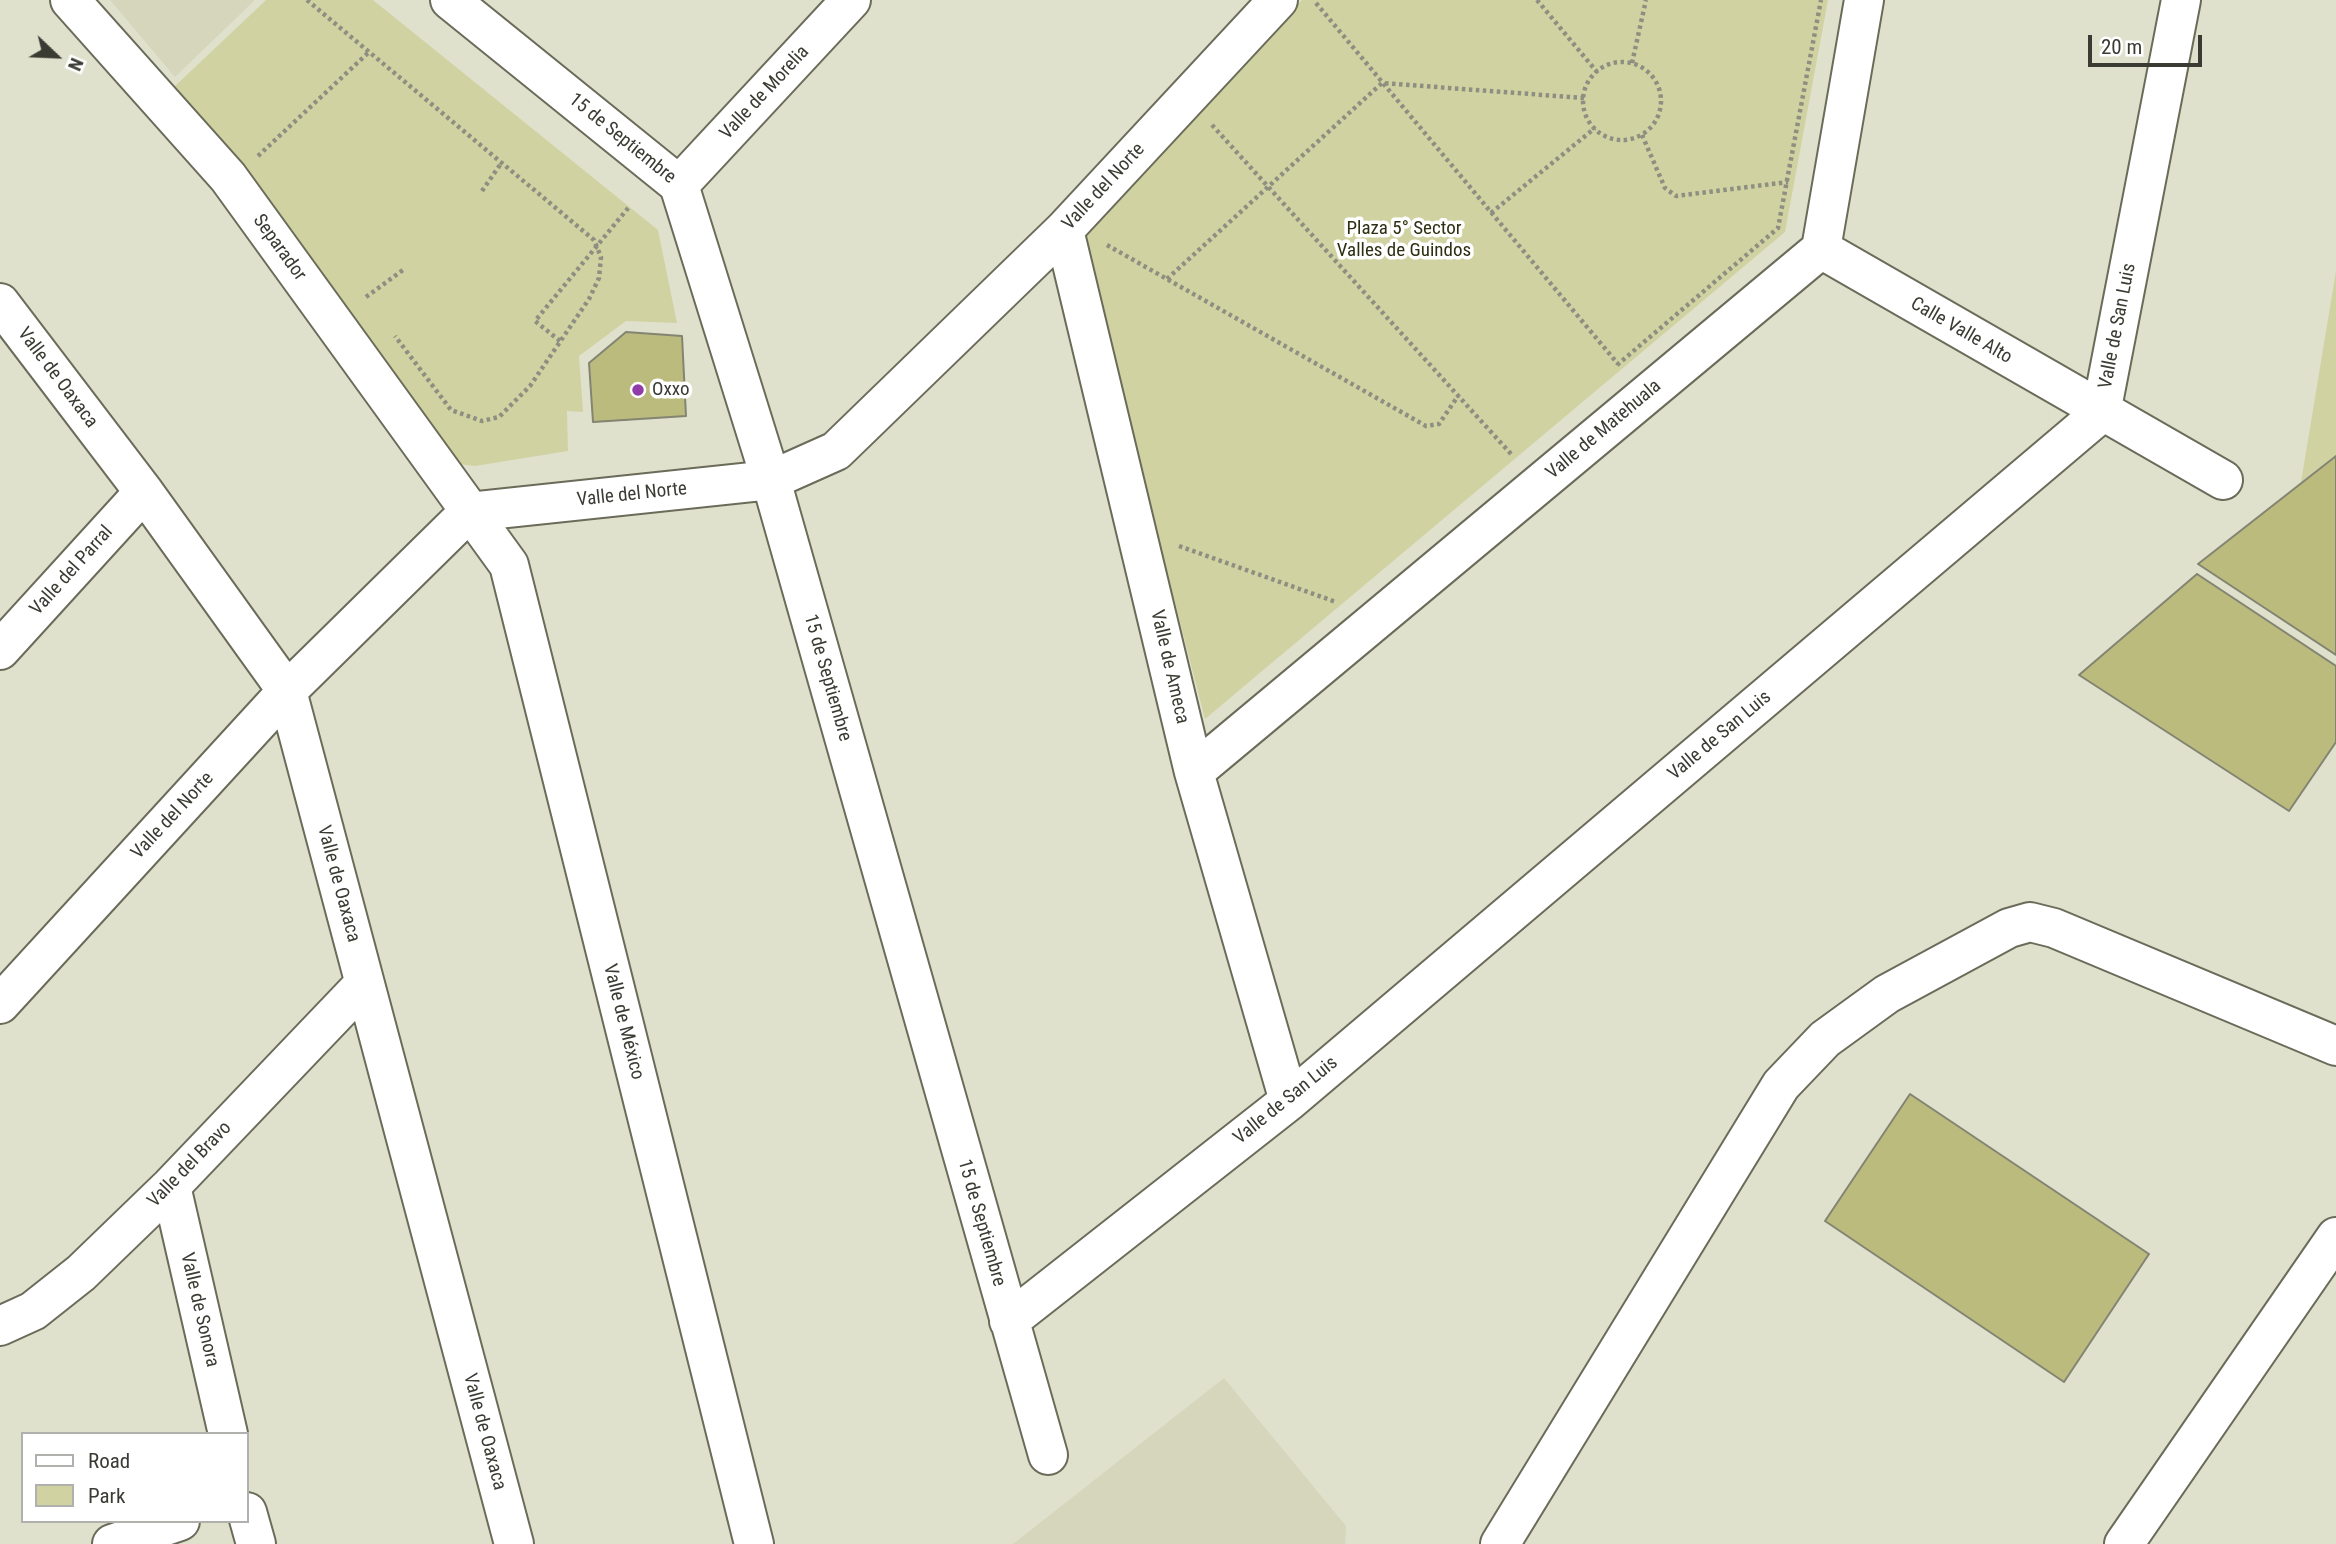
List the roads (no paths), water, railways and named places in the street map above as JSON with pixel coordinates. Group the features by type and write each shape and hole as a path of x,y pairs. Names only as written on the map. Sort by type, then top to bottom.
{"street":[{"name":"Separador","path":"70,0 228,177 469,512"},
{"name":"15 de Septiembre","path":"450,0 679,185 771,480 1048,1455"},
{"name":"Valle de Morelia","path":"679,185 851,0"},
{"path":"1821,249 1864,0"},
{"name":"Valle de San Luis","path":"1009,1321 1289,1101 2101,413 2181,0"},
{"name":"Valle del Norte","path":"0,1004 287,691 469,512 771,480 815,463 852,439 1293,4"},
{"name":"Valle de Ameca","path":"1064,230 1194,772 1289,1101"},
{"name":"Calle Valle Alto","path":"1821,249 2101,413 2223,480"},
{"name":"Valle de Matehuala","path":"1194,772 1821,249"},
{"name":"Valle de Oaxaca","path":"0,303 144,492 287,691 514,1544"},
{"name":"Valle del Parral","path":"0,650 144,492"},
{"name":"Valle de México","path":"469,512 509,565 754,1544"},
{"path":"1500,1544 1781,1085 1825,1039 1886,993 2008,928 2030,922 2054,928 2336,1046"},
{"name":"Valle del Bravo","path":"0,1326 33,1311 82,1273 171,1186 364,984"},
{"name":"Valle de Sonora","path":"171,1186 228,1432"},
{"path":"2124,1544 2336,1237"},
{"path":"248,1516 256,1544"},
{"path":"112,1544 174,1523"}],"place":[{"name":"Oxxo","path":"638,390"}],"park label":[{"name":"Plaza 5° Sector Valles de Guindos","path":"1404,240"}]}
